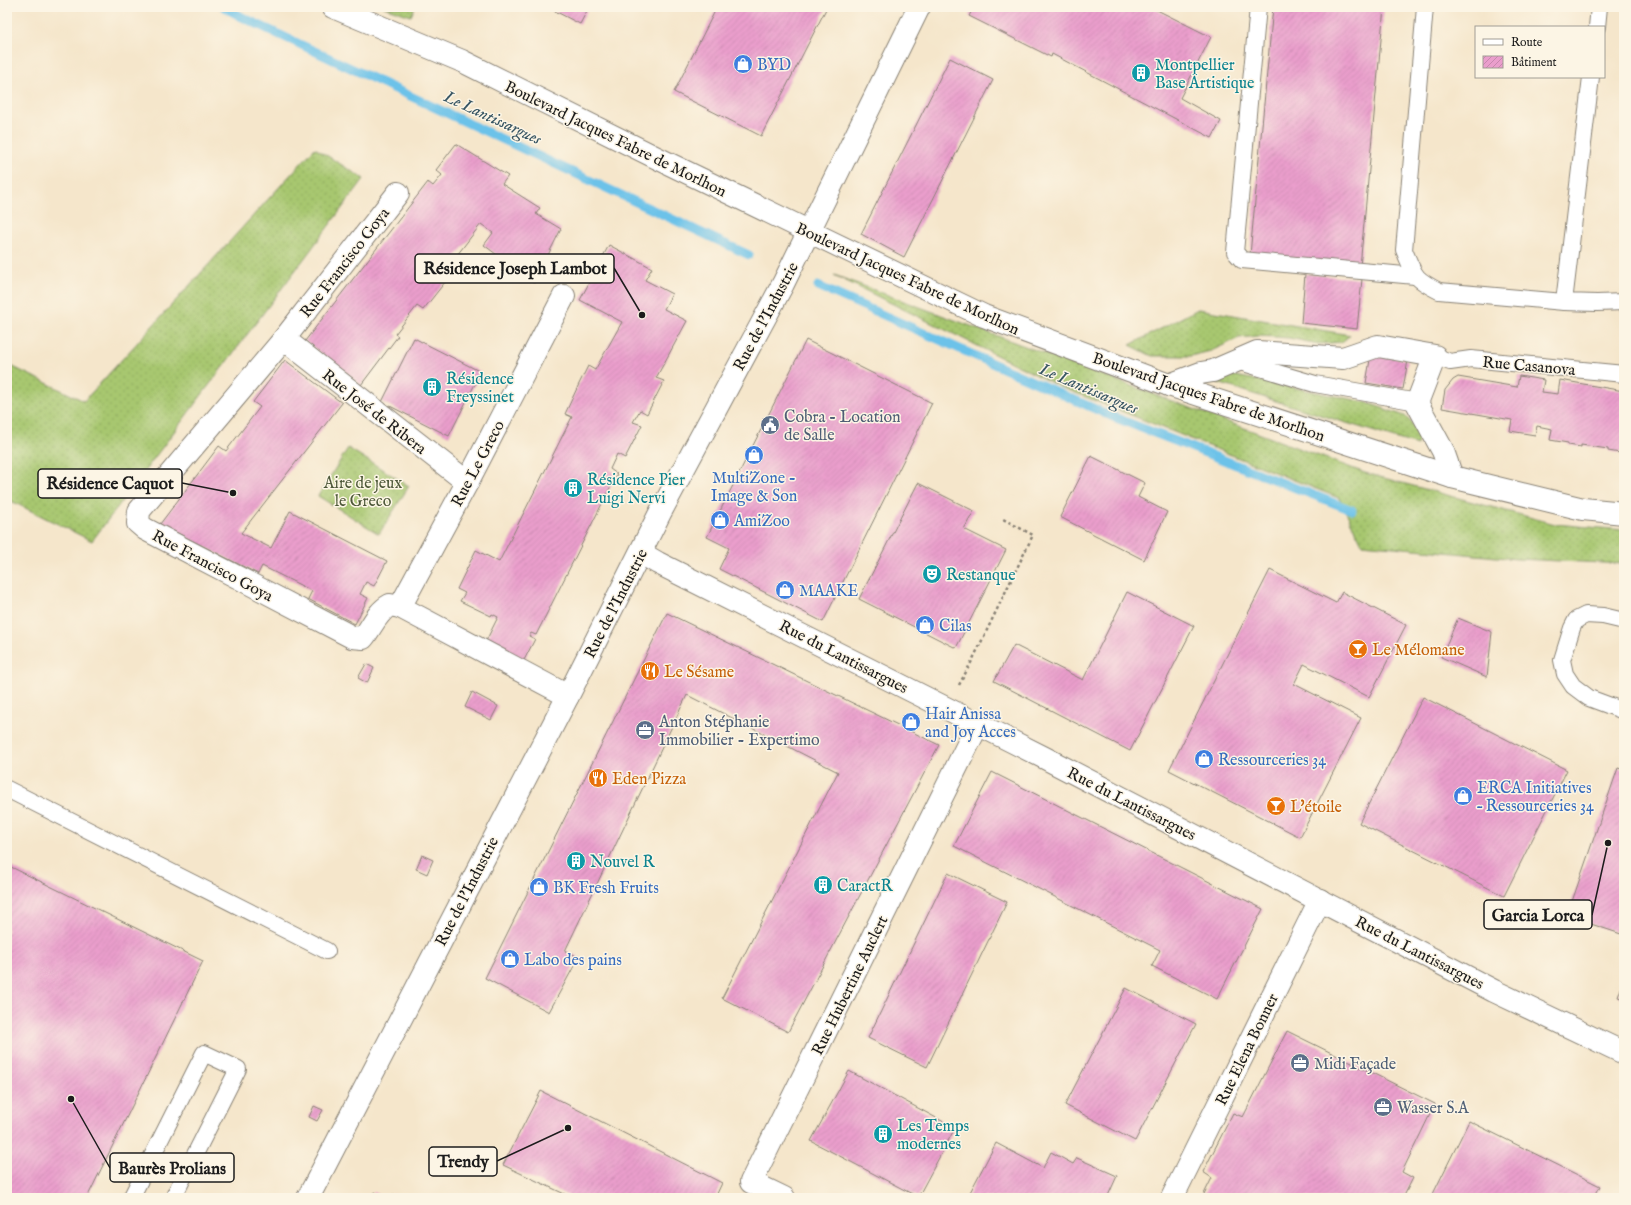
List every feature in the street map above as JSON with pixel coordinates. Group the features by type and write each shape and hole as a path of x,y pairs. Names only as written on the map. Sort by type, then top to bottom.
{"street":[{"name":"Rue de l'Industrie","path":"308,1198 568,696 660,513 758,332 809,232 836,174 919,7"},
{"name":"Boulevard Jacques Fabre de Morlhon","path":"339,8 462,61 655,158 984,316 1169,385 1452,477 1584,508 1624,513"},
{"name":"Rue Francisco Goya","path":"398,193 284,339 139,510 138,523 145,529 352,637 363,638 382,609 390,605 400,607"},
{"name":"Rue Le Greco","path":"400,607 564,296"},
{"name":"Rue José de Ribera","path":"284,339 458,475 468,480"},
{"name":"Rue Casanova","path":"1169,385 1201,373 1213,371 1257,352 1343,358 1378,346 1435,356"},
{"path":"1435,356 1417,403 1443,450 1452,477"},
{"name":"Rue du Lantissargues","path":"641,553 978,724 1494,991 1624,1053"},
{"path":"400,607 568,696"},
{"name":"Rue Hubertine Auclert","path":"784,1198 751,1182 978,724"},
{"name":"Rue Elena Bonner","path":"1172,1198 1320,900"}],"lane":[{"path":"1258,7 1235,252 1242,260 1416,276"},
{"path":"1426,7 1404,250 1416,276 1421,282 1439,291 1564,302 1624,302"},
{"path":"1597,26 1599,7"},
{"path":"1564,302 1591,78"},
{"name":"Rue Casanova","path":"1435,356 1450,362 1471,359 1624,374"},
{"path":"1237,360 1315,384 1417,403"},
{"path":"1624,621 1604,616 1586,615 1576,620 1562,660 1565,674 1573,686 1589,698 1624,710"},
{"path":"7,789 327,951"},
{"path":"131,1198 204,1053 238,1069 173,1198"}],"path":[{"path":"946,708 973,658 1033,535 1001,518"}],"green space":[{"path":"384,7 415,7 411,16"},
{"path":"315,148 364,179 92,541 7,499 7,364 84,401"},
{"path":"834,275 1365,473 1555,524 1624,530 1624,564 1517,559 1362,544 1339,498 1061,387"},
{"path":"1198,309 1350,335 1342,342 1318,344 1289,338 1259,336 1239,338 1211,351 1190,356 1152,356 1130,345"},
{"path":"1226,374 1365,402 1405,416 1420,432 1417,445 1218,383"},
{"name":"Aire de jeux le Greco","path":"348,448 409,486 379,534 318,496"}],"building":[{"path":"547,7 589,7 580,24"},
{"name":"BYD","path":"717,7 827,7 761,136 674,92"},
{"name":"Montpellier Base Artistique","path":"974,7 1151,7 1211,37 1180,98 1221,121 1212,138 1052,54 1051,57 969,16"},
{"path":"1273,7 1384,7 1360,267 1250,255"},
{"path":"950,58 993,80 904,257 861,234"},
{"path":"456,144 508,176 502,184 540,208 536,214 561,229 534,283 484,245 493,233 481,224 447,268 453,272 423,310 417,306 395,334 398,336 361,385 305,341 428,182 433,186 442,175 436,170"},
{"name":"Résidence Pier Luigi Nervi","path":"609,245 652,268 645,280 672,294 664,309 687,321 656,378 664,381 647,414 640,410 633,422 642,425 625,458 617,454 610,469 617,474 536,635 531,633 529,636 535,639 522,664 484,645 498,617 492,614 491,616 460,601 465,593 457,589 476,550 499,562 572,417 565,414 588,366 595,370 622,322 580,300"},
{"path":"1305,274 1362,279 1357,329 1301,323"},
{"name":"Résidence Freyssinet","path":"414,338 481,372 449,436 382,402"},
{"path":"806,340 932,403 823,622 719,569 729,548 707,537"},
{"path":"1371,354 1408,360 1403,389 1366,383"},
{"path":"285,360 342,403 241,533 271,548 290,511 387,561 374,586 366,582 360,594 368,598 355,624 308,599 312,591 262,566 258,574 160,524 219,446 226,451 260,407 253,402"},
{"path":"1519,376 1544,380 1542,392 1558,394 1560,380 1624,391 1624,451 1621,451 1620,453 1608,451 1608,449 1581,445 1581,447 1568,445 1568,443 1550,440 1552,429 1537,426 1535,435 1510,431 1512,420 1442,408 1445,390 1453,380 1458,377 1517,387"},
{"path":"1091,456 1145,483 1138,497 1167,512 1144,560 1060,517"},
{"name":"Restanque","path":"918,483 974,511 964,529 1006,550 956,648 859,599"},
{"path":"1270,570 1336,603 1342,592 1406,625 1369,697 1304,664 1294,684 1361,718 1300,837 1169,770"},
{"path":"1127,592 1194,626 1130,751 994,681 1014,645 1083,680"},
{"path":"667,613 939,745 788,1032 722,998 838,772 687,695 565,951 579,957 549,1012 485,978"},
{"path":"1458,618 1492,632 1487,677 1441,657"},
{"path":"366,664 374,668 367,683 358,678"},
{"path":"472,692 498,706 491,720 465,707"},
{"name":"ERCA Initiatives – Ressourceries 34","path":"1423,697 1567,770 1504,896 1359,823"},
{"path":"1618,768 1624,770 1624,935 1567,916"},
{"path":"992,772 1263,909 1217,999 1152,966 1160,950 954,846"},
{"path":"422,855 433,860 427,874 416,869"},
{"path":"7,865 203,961 87,1198 7,1198"},
{"path":"948,873 1007,902 927,1067 868,1038"},
{"path":"1624,980 1624,999 1618,997"},
{"path":"1126,988 1196,1024 1135,1141 1065,1105"},
{"path":"1287,1031 1435,1104 1402,1172 1413,1178 1403,1198 1202,1198 1212,1178 1203,1172 1233,1113 1243,1117"},
{"name":"Les Temps modernes","path":"849,1071 955,1128 918,1197 811,1141"},
{"path":"541,1091 722,1183 715,1198 573,1198 503,1165"},
{"path":"314,1106 323,1110 317,1121 309,1117"},
{"path":"1469,1121 1600,1186 1594,1198 1431,1198"},
{"path":"996,1143 1043,1168 1051,1152 1073,1164 1077,1158 1117,1176 1107,1198 967,1198"},
{"path":"374,1192 386,1198 371,1198"},
{"path":"393,1194 400,1198 391,1198"}],"waterway":[{"name":"Le Lantissargues","path":"224,7 242,17 749,255"},
{"name":"Le Lantissargues","path":"818,286 1111,416 1352,510"}],"place":[{"name":"BYD","path":"743,64"},
{"name":"Montpellier Base Artistique","path":"1141,73"},
{"name":"Résidence Joseph Lambot","path":"642,315"},
{"name":"Résidence Freyssinet","path":"432,387"},
{"name":"Cobra - Location de Salle","path":"770,425"},
{"name":"MultiZone - Image & Son","path":"754,455"},
{"name":"Résidence Pier Luigi Nervi","path":"573,488"},
{"name":"Résidence Caquot","path":"233,493"},
{"name":"AmiZoo","path":"720,520"},
{"name":"Restanque","path":"932,574"},
{"name":"MAAKE","path":"785,590"},
{"name":"Cilas","path":"925,625"},
{"name":"Le Mélomane","path":"1358,649"},
{"name":"Le Sésame","path":"650,671"},
{"name":"Hair Anissa and Joy Acces","path":"911,722"},
{"name":"Anton Stéphanie Immobilier - Expertimo","path":"645,730"},
{"name":"Ressourceries 34","path":"1204,759"},
{"name":"Eden Pizza","path":"598,778"},
{"name":"ERCA Initiatives – Ressourceries 34","path":"1463,796"},
{"name":"L'étoile","path":"1276,806"},
{"name":"Garcia Lorca","path":"1608,843"},
{"name":"Nouvel R","path":"576,861"},
{"name":"CaractR","path":"823,885"},
{"name":"BK Fresh Fruits","path":"539,887"},
{"name":"Labo des pains","path":"510,959"},
{"name":"Midi Façade","path":"1300,1063"},
{"name":"Baurès Prolians","path":"71,1099"},
{"name":"Wasser S.A","path":"1383,1107"},
{"name":"Trendy","path":"568,1128"},
{"name":"Les Temps modernes","path":"883,1134"}]}
